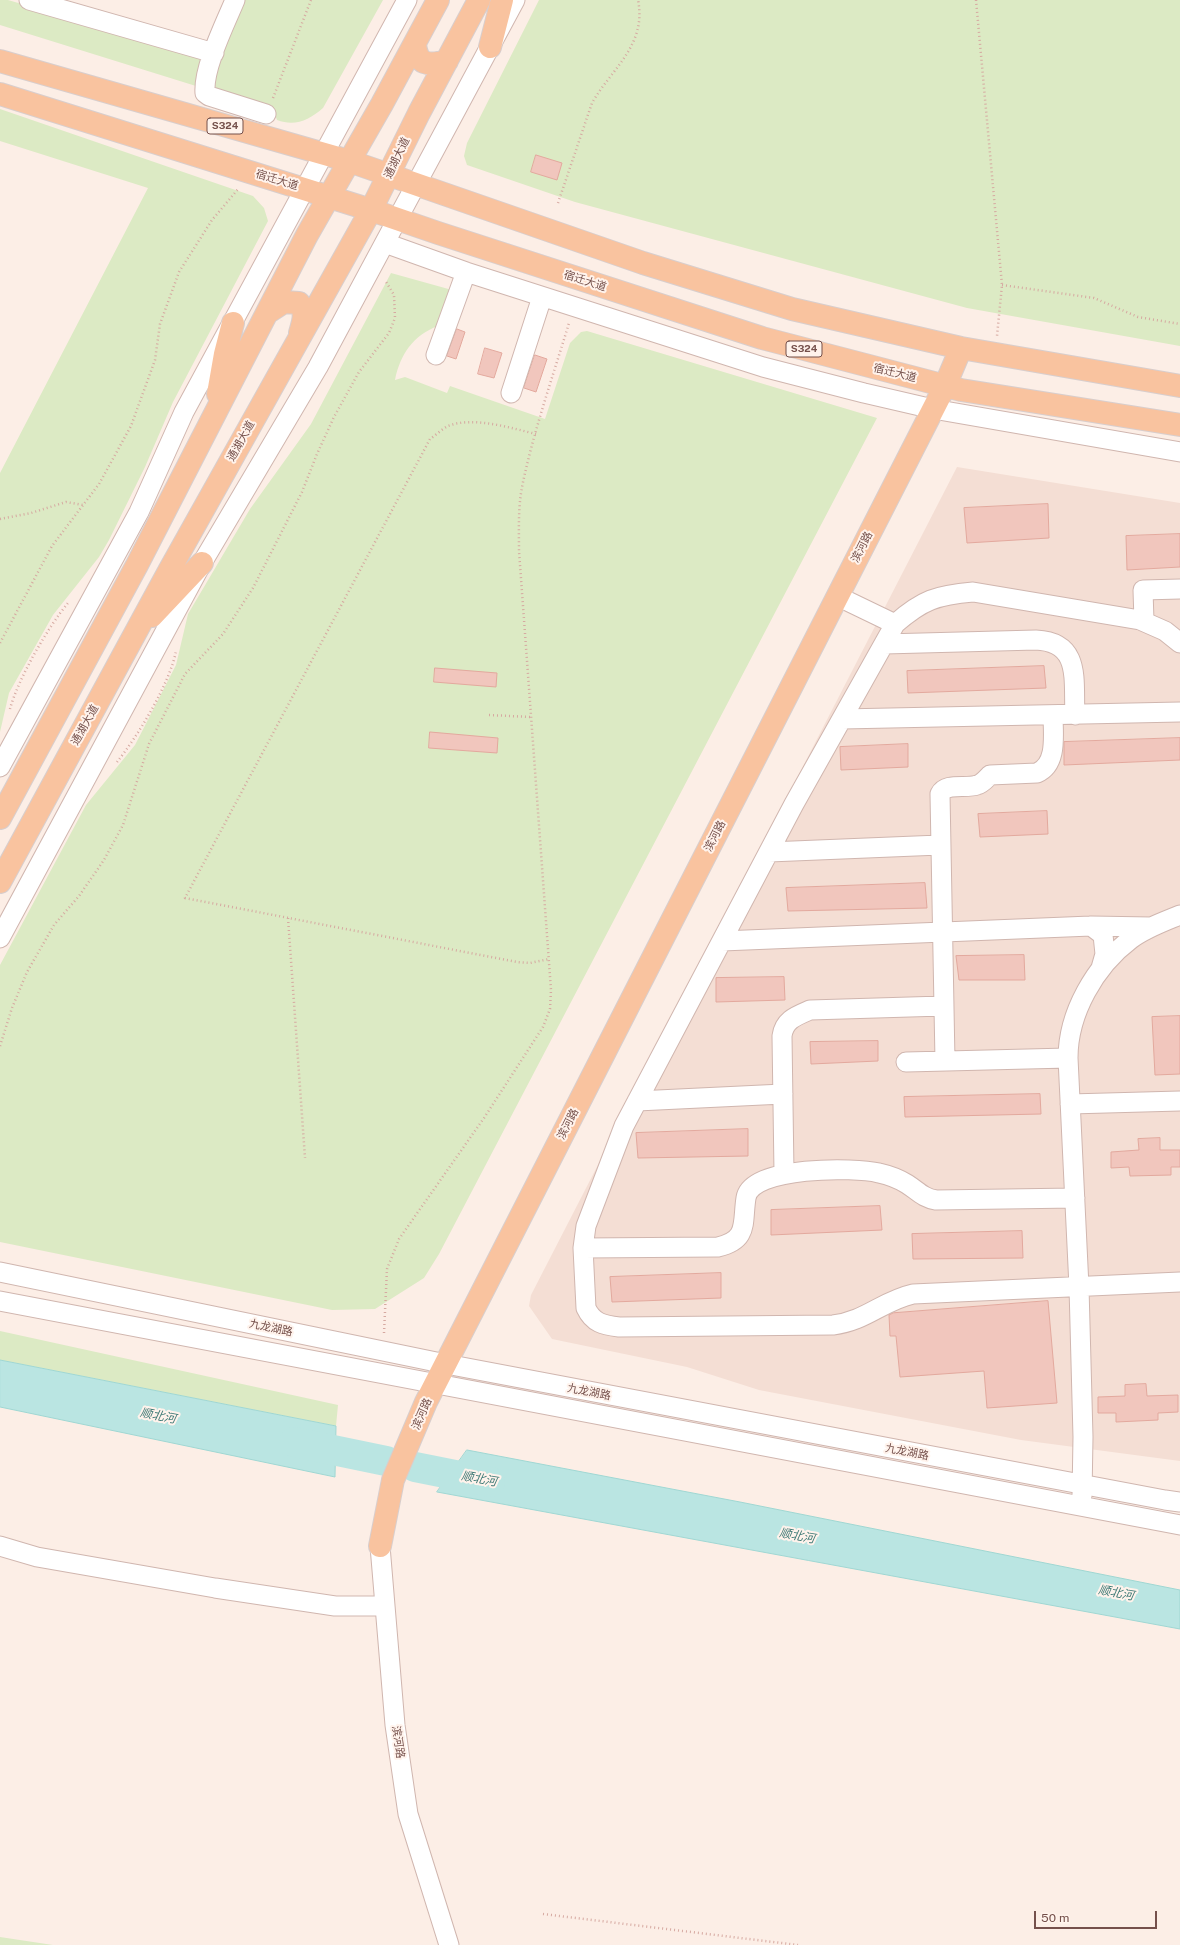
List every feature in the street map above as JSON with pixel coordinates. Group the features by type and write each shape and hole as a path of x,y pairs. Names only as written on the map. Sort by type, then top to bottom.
{"main road":[{"path":"0,818 137,565 328,196 438,0"},
{"name":"通湖大道","path":"0,882 299,336 371,210 419,113 479,0"},
{"path":"490,48 502,0"},
{"path":"414,44 416,54 420,60 435,64 447,61"},
{"name":"S324","path":"0,61 349,161 643,263 792,309 961,348 1180,386"},
{"name":"宿迁大道","path":"0,94 328,196 762,338 945,386 1180,425"},
{"path":"267,313 284,302 299,303 303,309 304,317 299,336"},
{"path":"215,414 225,354 233,323"},
{"name":"滨河路","path":"380,1546 393,1480 436,1384 945,386 961,348"},
{"path":"136,632 202,563"}],"street":[{"path":"29,0 214,54"},
{"path":"235,0 204,84 205,93 209,96 266,114"},
{"path":"0,767 139,512 184,412 407,0"},
{"path":"0,938 202,563 318,367 515,0"},
{"path":"385,243 542,297 763,367 933,409 1180,452"},
{"path":"436,355 466,272"},
{"path":"511,393 542,297"},
{"path":"1144,622 1143,590 1180,589"},
{"path":"1180,643 1165,631 1144,622 973,592 951,594 930,599 913,608 895,624 769,852 624,1126 586,1226 583,1248 586,1308 589,1315 595,1321 604,1325 618,1327 833,1325 857,1320 887,1302 913,1294 1180,1282"},
{"path":"837,596 895,624"},
{"path":"884,644 1036,640 1056,643 1069,655 1073,667 1075,715"},
{"path":"842,719 1180,712"},
{"path":"945,1061 939,802 942,790 947,788 975,786 981,784 990,775 1037,773 1043,771 1048,766 1053,750 1053,715"},
{"path":"769,852 940,845"},
{"path":"1081,1506 1084,1485 1079,1287 1068,1058 1072,1031 1079,1007 1101,968 1131,939 1151,927 1180,915"},
{"path":"722,940 1091,926 1151,927"},
{"path":"1091,926 1103,935 1105,954 1101,968"},
{"path":"784,1173 782,1036 783,1029 794,1017 810,1010 943,1006"},
{"path":"906,1062 1068,1058"},
{"path":"637,1101 783,1094"},
{"path":"1070,1104 1180,1101"},
{"path":"583,1248 718,1247 727,1245 741,1234 744,1229 746,1197 749,1189 759,1182 784,1173 858,1170 880,1173 907,1184 928,1199 936,1200 1075,1198"},
{"name":"九龙湖路","path":"0,1272 446,1364 1180,1502"},
{"name":"九龙湖路","path":"0,1301 1180,1525"},
{"path":"0,1546 37,1557 215,1588 335,1606 385,1606"},
{"name":"滨河路","path":"380,1546 395,1725 408,1814 449,1945"}],"path":[{"path":"266,114 312,0"},
{"path":"558,203 592,103 598,91 625,58 634,41 639,26 640,12 638,0"},
{"path":"976,0 1002,285 995,354"},
{"path":"0,643 52,546 99,484 132,426 155,360 160,324 179,272 212,220 253,173"},
{"path":"0,1046 12,1008 27,972 54,925 79,896 104,860 123,825 149,744 185,674 223,634 253,588 302,492 334,417 359,372 389,333 395,318 394,295 384,280"},
{"path":"1002,285 1094,298 1138,317 1180,324"},
{"path":"383,1351 387,1269 399,1239 484,1118 543,1027 550,1009 549,959 519,551 520,514 522,488 536,434 574,307"},
{"path":"536,434 492,424 469,423 448,426 430,439 185,898 517,962 530,963 549,959"},
{"path":"0,518 31,513 66,502 83,505"},
{"path":"489,715 531,717"},
{"path":"288,918 305,1158"},
{"path":"543,1914 798,1945"}],"shaded area":[{"path":"957,467 1180,503 1180,1461 1021,1440 759,1390 687,1367 552,1339 529,1306 531,1295"}],"green space":[{"path":"0,0 8,0 220,62 241,0 383,0 323,108 307,119 290,123 277,120 273,110 0,25"},
{"path":"539,0 1180,0 1180,346 967,308 575,202 467,165 464,156 467,143"},
{"path":"0,109 253,196 264,208 268,221 173,402 145,467 109,540 99,557 53,615 9,693 0,732 0,473 148,188 0,141"},
{"path":"391,273 452,290 438,326 421,335 409,347 400,362 395,380 405,377 447,393 450,386 545,419 570,343 581,332 587,331 877,418 439,1254 424,1278 375,1309 332,1310 0,1242 0,965 86,805 135,745 176,665 188,614 250,509 311,424"},
{"path":"0,1331 338,1405 336,1426 0,1360"},
{"path":"0,1937 53,1945 0,1945"}],"water":[{"path":"0,1360 336,1426 335,1477 0,1407"},
{"path":"467,1450 740,1502 1180,1590 1180,1629 437,1492"}],"building":[{"path":"536,155 562,163 557,180 531,172"},
{"path":"457,329 465,332 456,359 447,356"},
{"path":"485,348 502,353 494,378 478,374"},
{"path":"535,355 547,359 536,392 524,388"},
{"path":"1048,504 1049,538 967,543 964,508"},
{"path":"1180,534 1180,567 1127,570 1126,536"},
{"path":"1044,666 1046,688 908,693 907,671"},
{"path":"435,668 497,673 496,687 434,682"},
{"path":"430,732 498,738 497,753 429,748"},
{"path":"1180,738 1180,760 1064,765 1064,742"},
{"path":"908,744 908,767 841,770 840,747"},
{"path":"1047,811 1048,834 980,837 978,814"},
{"path":"925,883 927,908 788,911 786,888"},
{"path":"1024,955 1025,980 959,980 956,956"},
{"path":"784,977 785,1000 716,1002 716,978"},
{"path":"1180,1016 1180,1074 1155,1075 1152,1017"},
{"path":"878,1041 878,1061 811,1064 810,1042"},
{"path":"1040,1094 1041,1114 905,1117 904,1097"},
{"path":"748,1129 748,1156 638,1158 636,1133"},
{"path":"1160,1138 1160,1150 1180,1150 1180,1167 1171,1167 1171,1175 1130,1176 1129,1167 1111,1168 1111,1152 1139,1150 1138,1139"},
{"path":"880,1206 882,1230 771,1235 771,1210"},
{"path":"1022,1231 1023,1258 913,1259 912,1234"},
{"path":"721,1273 721,1298 612,1302 610,1277"},
{"path":"1048,1301 1057,1403 987,1408 984,1371 900,1377 896,1336 890,1336 889,1315 893,1313"},
{"path":"1146,1384 1147,1396 1178,1395 1178,1412 1158,1413 1158,1420 1116,1422 1116,1413 1098,1413 1098,1397 1125,1396 1125,1385"}],"waterway":[{"name":"顺北河","path":"294,1442 386,1461"},
{"name":"顺北河","path":"415,1467 490,1482"}]}
